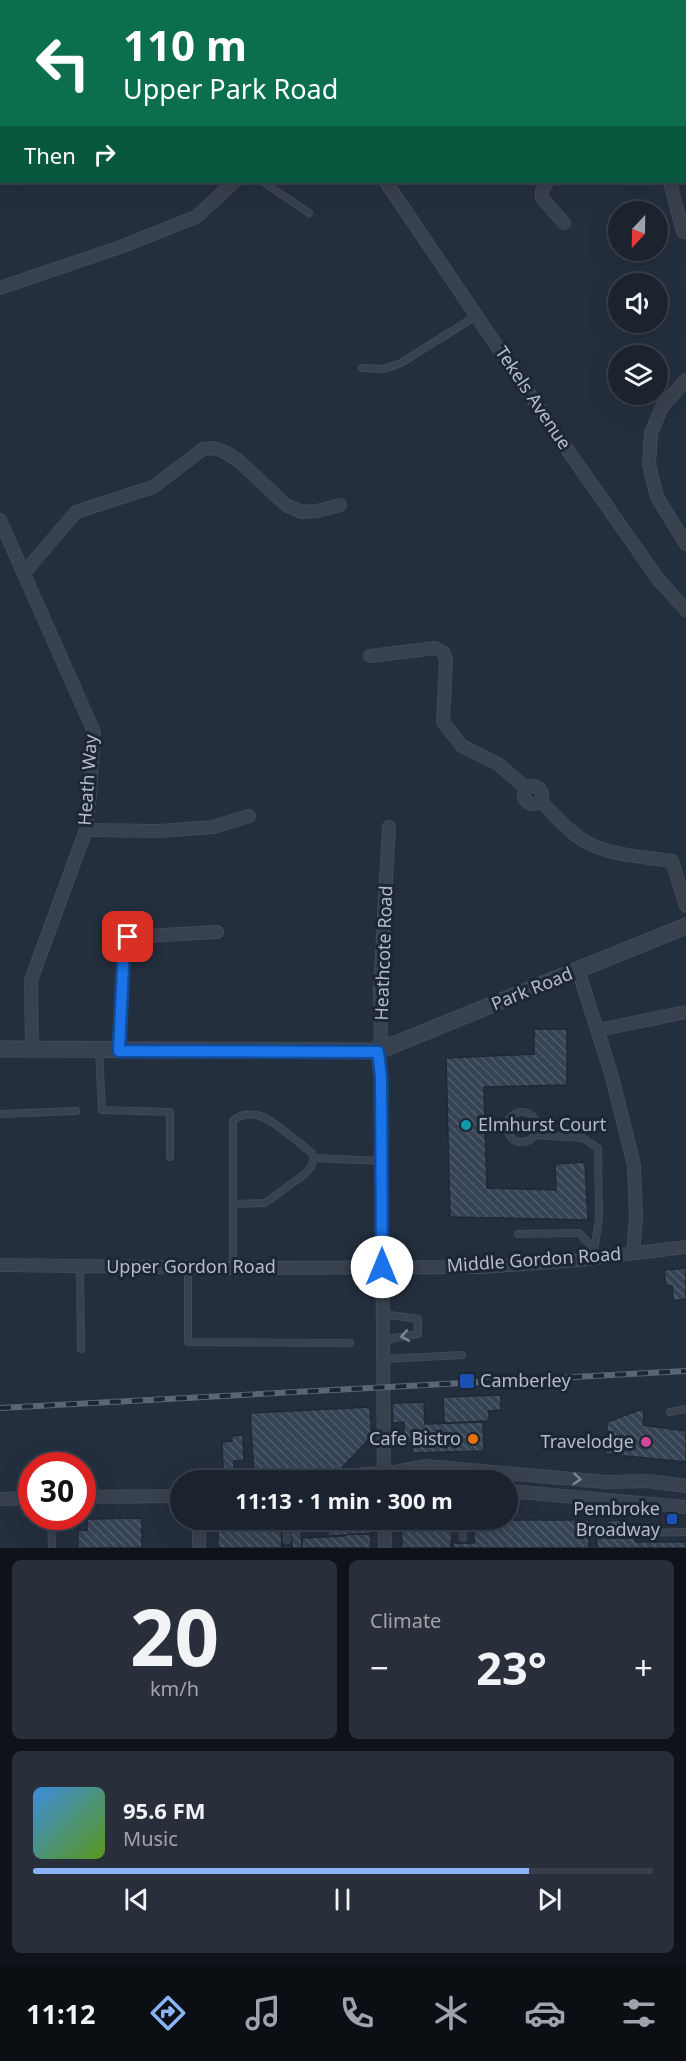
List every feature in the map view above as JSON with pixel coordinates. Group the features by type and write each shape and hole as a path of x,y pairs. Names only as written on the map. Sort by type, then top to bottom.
{"street":[{"path":"0,288 123,246 196,217 233,183"},
{"name":"Tekels Avenue","path":"387,183 555,432 658,579 686,610"},
{"path":"546,183 542,191 542,198 564,223"},
{"path":"670,183 683,232"},
{"path":"686,380 662,407 651,433 649,465 657,497 686,544"},
{"path":"24,573 76,512 153,487 203,449 214,448 225,452 239,461 286,505 302,512 340,505"},
{"name":"Heath Way","path":"0,520 94,732 86,830 31,980 32,1050"},
{"path":"370,656 435,648 444,653 446,661 443,722 462,746 498,764 526,788 535,785 541,789 543,795 540,801 570,830 589,844 608,850 672,861 686,906"},
{"path":"86,830 159,831 213,827 249,816"},
{"name":"Heathcote Road","path":"384,1470 381,1077 378,1052 381,1036 380,989 389,827"},
{"name":"Park Road","path":"378,1052 686,926"},
{"path":"119,1051 124,946 128,937 217,932"},
{"path":"578,970 598,1030 634,1165 636,1217 633,1253"},
{"path":"598,1030 686,1012"},
{"path":"0,1049 378,1052"},
{"name":"Middle Gordon Road","path":"382,1267 482,1267 594,1253 633,1253 686,1247"},
{"name":"Upper Gordon Road","path":"0,1265 188,1268 382,1267"},
{"path":"411,1470 426,1466 442,1470"},
{"path":"518,1478 606,1482 648,1481 686,1486"},
{"path":"518,1492 686,1507"},
{"path":"96,1497 170,1496"},
{"path":"0,1499 18,1498"},
{"path":"199,1530 199,1548"},
{"path":"385,1530 385,1548"}],"lane":[{"path":"264,183 309,213"},
{"path":"362,368 384,369 401,363 477,316"},
{"path":"99,1050 102,1110 170,1112 170,1157"},
{"path":"0,1113 76,1111"},
{"path":"534,1135 535,1120 528,1113 519,1112 508,1121 507,1131 513,1139 522,1142 534,1135 583,1138 598,1148 599,1218 594,1253"},
{"path":"233,1268 233,1121 237,1117 247,1115 262,1116 312,1153 314,1158"},
{"path":"314,1158 382,1161"},
{"path":"234,1204 265,1203 305,1174 314,1158"},
{"path":"519,1234 579,1233 594,1253"},
{"path":"80,1266 81,1349"},
{"path":"188,1268 188,1342 350,1342"},
{"path":"383,1314 418,1319 418,1334 383,1340"},
{"path":"384,1359 462,1355"},
{"path":"670,1412 686,1408"},
{"path":"51,1530 52,1548"},
{"path":"286,1530 287,1540"},
{"path":"463,1530 463,1538"},
{"path":"635,1533 686,1532"}],"building":[{"name":"Elmhurst Court","path":"534,1029 567,1029 567,1085 484,1087 487,1188 556,1190 555,1164 585,1162 588,1220 450,1217 446,1058 534,1054"},
{"path":"686,1268 686,1299 673,1301 672,1286 666,1286 664,1270"},
{"path":"501,1395 501,1410 489,1411 489,1421 444,1423 443,1397"},
{"path":"424,1402 425,1424 483,1422 484,1451 413,1453 412,1443 404,1443 404,1422 393,1423 392,1403"},
{"path":"370,1407 372,1436 340,1470 254,1470 250,1413"},
{"name":"Travelodge","path":"644,1410 643,1425 686,1431 686,1462 606,1454 607,1422"},
{"path":"243,1435 244,1461 234,1461 234,1469 223,1469 222,1442 232,1441 232,1436"},
{"path":"142,1518 142,1548 78,1548 78,1530 96,1530 96,1519"},
{"path":"518,1520 589,1520 589,1548 453,1548 453,1543 474,1543 474,1530 518,1530"},
{"path":"619,1520 632,1528 636,1542 686,1542 686,1548 598,1548 596,1538 601,1527 609,1521"},
{"path":"218,1530 281,1530 282,1548 218,1548"},
{"path":"329,1530 371,1530 371,1534 328,1536"},
{"path":"401,1530 452,1530 451,1548 402,1548"},
{"path":"291,1531 301,1531 302,1548 292,1548"},
{"path":"371,1534 371,1548 302,1548 302,1538"}],"railway":[{"path":"0,1408 686,1371"}],"place":[{"name":"Elmhurst Court","path":"466,1125"},
{"name":"Camberley","path":"467,1381"},
{"name":"Cafe Bistro","path":"473,1439"},
{"name":"Travelodge","path":"646,1442"},
{"name":"Pembroke Broadway","path":"672,1519"}],"route":[{"path":"128,937 124,946 119,1051 378,1052 381,1077 382,1267"}]}
